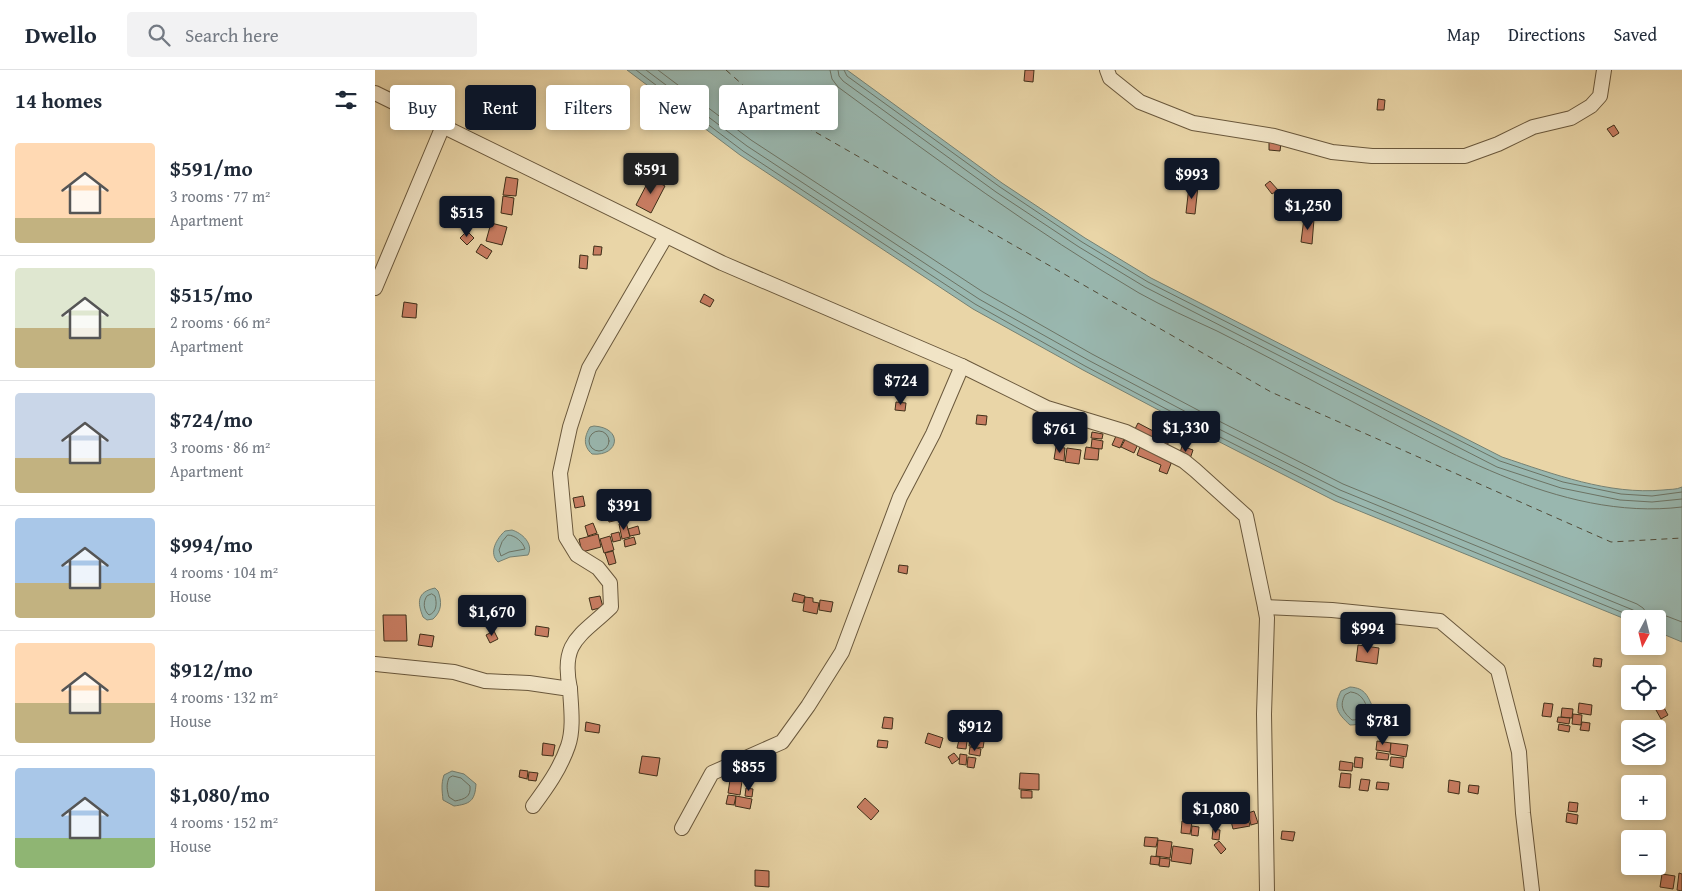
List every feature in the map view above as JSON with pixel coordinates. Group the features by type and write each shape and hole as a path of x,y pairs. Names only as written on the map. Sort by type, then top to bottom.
{"street":[{"path":"1107,70 1110,78 1140,102 1193,123 1274,136 1332,152 1372,156 1465,156 1498,144 1533,127 1571,118 1591,106 1600,96 1604,70"},
{"path":"375,93 390,100"},
{"path":"375,288 441,130"},
{"path":"451,130 722,263 962,366 1047,408 1126,432 1184,462 1246,516 1267,618 1264,714 1267,891"},
{"path":"533,806 554,777 569,745 572,712 566,672 567,659 578,636 611,607 610,583 598,568 577,555 566,537 560,473 568,436 589,368 666,236"},
{"path":"683,828 712,773 782,742 808,706 842,652 900,498 933,434 962,366"},
{"path":"1265,607 1332,610 1440,622 1498,670 1519,752 1523,812 1532,891"},
{"path":"375,664 454,672 485,681 529,683 570,689"}],"water":[{"path":"627,70 847,70 1002,183 1085,238 1151,278 1502,457 1581,482 1602,486 1643,491 1682,487 1682,642 1666,635 1666,610 1621,610 1621,617 1335,501 1083,370 973,309 740,155 707,130 709,130 709,85 647,85"},
{"path":"590,427 604,428 614,437 612,447 601,454 592,454 587,448 585,441"},
{"path":"512,530 526,539 529,547 528,555 510,557 498,562 494,554 495,546 505,531"},
{"path":"435,588 440,599 440,610 433,619 427,620 421,612 420,598 425,592"},
{"path":"1350,687 1363,691 1374,710 1367,720 1354,725 1350,725 1342,717 1337,706 1341,691"},
{"path":"452,771 464,774 476,784 473,798 468,803 454,806 443,800 442,784 444,775"}],"building":[{"path":"1025,70 1034,70 1033,82 1024,81"},
{"path":"1378,99 1385,100 1384,110 1377,110"},
{"path":"1614,125 1619,133 1613,137 1607,129"},
{"path":"1269,142 1281,143 1280,151 1269,150"},
{"path":"506,177 518,179 516,196 503,195"},
{"path":"650,178 665,186 651,213 636,205"},
{"path":"1270,181 1278,190 1272,194 1265,185"},
{"path":"1189,186 1198,186 1195,214 1186,213"},
{"path":"503,196 514,198 512,215 501,213"},
{"path":"1304,218 1314,219 1312,244 1301,242"},
{"path":"491,223 507,227 502,245 486,241"},
{"path":"467,231 474,238 467,245 460,238"},
{"path":"481,244 492,251 487,259 476,252"},
{"path":"594,246 602,247 601,255 593,255"},
{"path":"580,255 588,256 587,269 579,268"},
{"path":"704,294 714,300 710,307 700,302"},
{"path":"404,302 417,304 416,318 402,317"},
{"path":"896,402 906,403 905,411 895,410"},
{"path":"977,415 987,416 986,425 976,424"},
{"path":"1138,423 1157,433 1154,440 1134,431"},
{"path":"1092,432 1103,434 1102,439 1091,438"},
{"path":"1161,434 1170,439 1165,450 1156,445"},
{"path":"1116,436 1124,439 1120,448 1112,445"},
{"path":"1126,438 1138,444 1134,453 1121,447"},
{"path":"1092,439 1103,441 1102,449 1091,448"},
{"path":"1182,446 1193,450 1190,459 1179,456"},
{"path":"1056,447 1065,448 1064,461 1054,459"},
{"path":"1086,447 1099,449 1098,460 1084,459"},
{"path":"1140,447 1172,461 1167,474 1159,471 1161,465 1137,455"},
{"path":"1067,448 1081,450 1079,464 1065,462"},
{"path":"583,496 585,506 575,508 573,498"},
{"path":"624,507 627,518 609,522 606,511"},
{"path":"626,522 630,537 622,539 619,524"},
{"path":"593,523 597,533 588,536 585,526"},
{"path":"638,526 640,534 630,536 628,529"},
{"path":"619,532 621,540 613,542 611,534"},
{"path":"598,534 601,547 582,552 579,539"},
{"path":"610,536 614,550 604,553 600,539"},
{"path":"634,537 636,544 625,547 624,540"},
{"path":"613,551 616,563 609,565 605,553"},
{"path":"899,565 908,566 907,574 898,572"},
{"path":"794,593 805,596 803,603 792,601"},
{"path":"600,596 603,607 592,610 589,598"},
{"path":"805,597 813,598 813,602 819,603 817,614 803,611"},
{"path":"820,600 833,602 831,612 819,610"},
{"path":"383,615 406,615 407,641 384,641"},
{"path":"536,626 549,628 548,637 535,635"},
{"path":"494,631 498,639 490,643 486,635"},
{"path":"420,634 434,636 432,647 418,645"},
{"path":"1358,645 1379,648 1377,664 1356,661"},
{"path":"1594,658 1602,659 1601,667 1593,666"},
{"path":"1544,703 1553,704 1551,717 1542,716"},
{"path":"1579,703 1592,705 1591,715 1578,713"},
{"path":"1562,708 1573,709 1572,718 1561,717"},
{"path":"1656,710 1665,710 1668,715 1661,719"},
{"path":"1573,714 1582,715 1581,725 1572,724"},
{"path":"884,717 893,718 892,729 882,728"},
{"path":"1558,717 1570,718 1569,724 1557,722"},
{"path":"586,722 600,725 599,733 585,731"},
{"path":"1582,722 1590,723 1589,731 1580,730"},
{"path":"1559,724 1570,726 1569,732 1558,730"},
{"path":"971,732 985,735 983,748 969,746"},
{"path":"928,733 943,738 940,748 925,743"},
{"path":"878,740 888,741 887,748 877,747"},
{"path":"959,740 967,741 966,749 957,748"},
{"path":"1377,741 1391,743 1390,752 1376,750"},
{"path":"543,743 555,745 553,756 542,755"},
{"path":"1391,743 1408,745 1406,757 1390,754"},
{"path":"970,747 981,749 980,756 969,754"},
{"path":"1377,752 1389,754 1388,760 1376,759"},
{"path":"954,753 959,759 952,764 948,757"},
{"path":"960,754 967,755 966,765 959,764"},
{"path":"642,756 660,758 657,776 639,773"},
{"path":"968,757 976,758 974,768 967,767"},
{"path":"1355,757 1363,758 1362,768 1354,767"},
{"path":"1391,757 1404,758 1403,768 1390,766"},
{"path":"1340,761 1353,763 1352,771 1339,770"},
{"path":"520,770 528,771 527,779 519,777"},
{"path":"529,772 538,773 536,781 528,780"},
{"path":"1020,773 1039,774 1039,790 1019,789"},
{"path":"1341,773 1351,774 1350,788 1339,787"},
{"path":"1361,779 1370,780 1368,791 1359,790"},
{"path":"730,780 742,781 740,795 728,793"},
{"path":"1449,780 1460,782 1459,794 1448,792"},
{"path":"1377,782 1389,783 1388,790 1376,789"},
{"path":"1469,785 1479,786 1478,794 1468,792"},
{"path":"746,788 753,789 752,797 745,796"},
{"path":"1021,790 1032,791 1032,798 1021,798"},
{"path":"728,795 736,796 734,805 726,804"},
{"path":"736,796 752,799 750,809 735,806"},
{"path":"865,798 879,811 871,820 857,807"},
{"path":"1569,802 1578,803 1577,812 1568,811"},
{"path":"1254,811 1258,823 1251,825 1248,813"},
{"path":"1567,813 1578,815 1577,824 1566,822"},
{"path":"1247,814 1250,826 1233,829 1230,817"},
{"path":"1182,821 1192,822 1190,834 1181,833"},
{"path":"1192,826 1199,827 1198,836 1191,835"},
{"path":"1213,829 1220,830 1219,840 1212,839"},
{"path":"1282,831 1295,832 1293,841 1281,839"},
{"path":"1145,837 1158,838 1156,847 1144,846"},
{"path":"1158,840 1172,842 1170,858 1156,856"},
{"path":"1219,841 1226,849 1221,854 1214,845"},
{"path":"1173,846 1193,849 1191,864 1171,861"},
{"path":"1151,856 1160,857 1159,865 1150,864"},
{"path":"1160,858 1170,859 1169,867 1159,866"},
{"path":"755,870 769,871 769,887 755,886"},
{"path":"1679,873 1682,874 1682,891 1677,890"},
{"path":"1662,875 1675,876 1673,889 1660,887"}],"ferry route":[{"path":"726,70 761,101 1271,392 1611,542 1682,538"}]}
